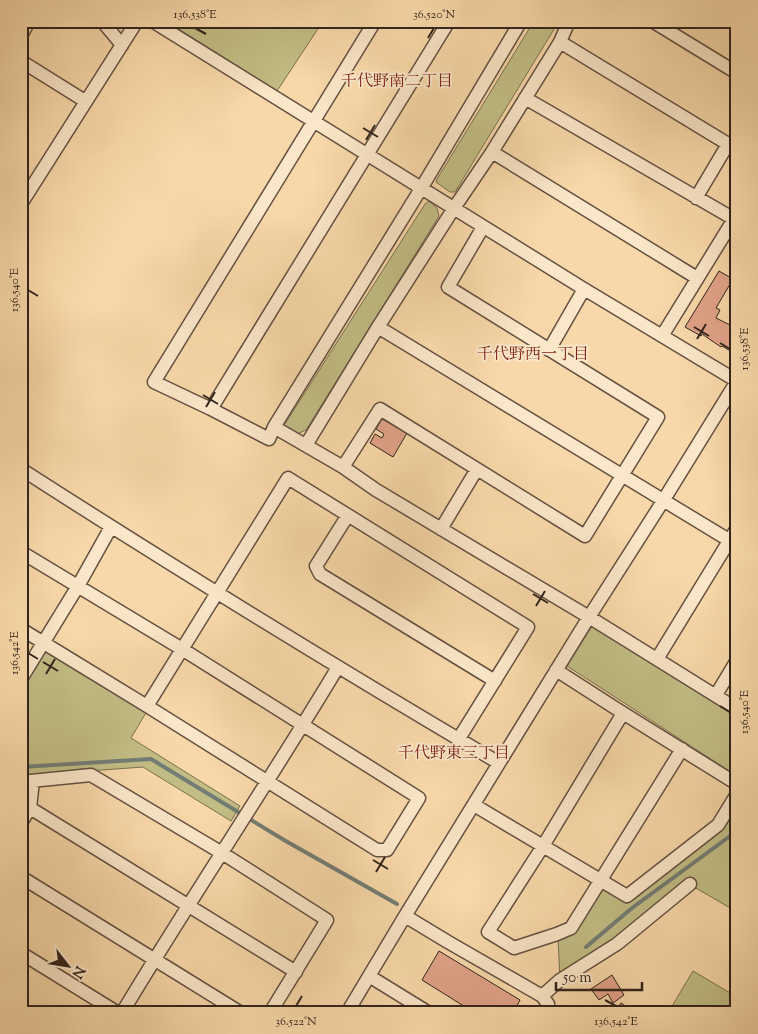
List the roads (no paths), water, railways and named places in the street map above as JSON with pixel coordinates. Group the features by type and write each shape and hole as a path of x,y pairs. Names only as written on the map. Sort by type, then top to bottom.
{"street":[{"path":"21,36 29,21"},
{"path":"102,21 122,45"},
{"path":"21,204 137,21"},
{"path":"152,21 584,289 737,381 588,617 347,1013"},
{"path":"374,21 154,382 269,439 274,427 422,187 521,21"},
{"path":"211,409 449,21"},
{"path":"306,445 378,327 492,152 560,42 569,21"},
{"path":"652,21 737,73"},
{"path":"560,42 728,144 696,198"},
{"path":"21,60 85,101"},
{"path":"525,98 734,219 662,336"},
{"path":"492,152 698,278"},
{"path":"343,467 380,409 585,536 658,417 448,287 483,226"},
{"path":"549,350 584,289"},
{"path":"378,327 733,542"},
{"path":"274,427 343,467 376,490 737,708"},
{"path":"21,469 111,527 499,764"},
{"path":"441,528 477,469"},
{"path":"147,706 288,478 528,627 458,740"},
{"path":"348,515 316,566 320,574 494,681"},
{"path":"21,679 78,586 111,527"},
{"path":"657,659 733,542 737,528"},
{"path":"21,552 182,649 419,798 387,850 377,850 21,629"},
{"path":"716,695 737,660"},
{"path":"21,954 120,1013 338,667"},
{"path":"556,670 737,784"},
{"path":"623,713 543,846 488,932 514,948 571,928 682,749"},
{"path":"21,823 30,808 27,781 91,775 222,853 327,920 270,1013"},
{"path":"474,804 627,896 718,825 737,794"},
{"path":"30,808 296,972"},
{"path":"21,877 241,1013"},
{"path":"542,996 560,980 616,944 690,884"},
{"path":"405,916 542,996 548,1004 548,1013"},
{"path":"369,976 429,1013"}],"waterway":[{"path":"21,767 151,759 284,840 397,904"},
{"path":"586,947 632,908 737,831"}],"district":[{"name":"千代野南二丁目","path":"397,82"},
{"name":"千代野西一丁目","path":"533,355"},
{"name":"千代野東三丁目","path":"454,754"}]}
